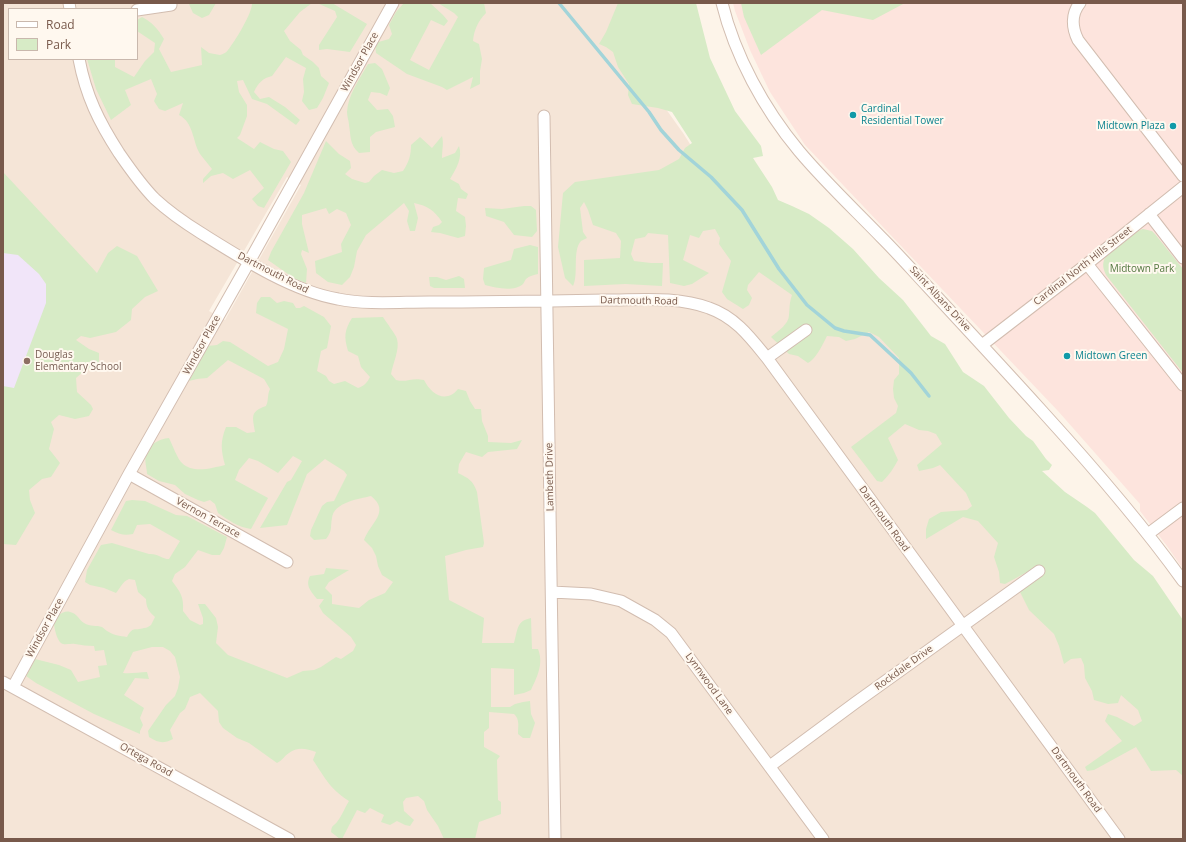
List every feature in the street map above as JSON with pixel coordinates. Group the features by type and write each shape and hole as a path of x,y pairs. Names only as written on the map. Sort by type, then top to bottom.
{"street":[{"name":"Windsor Place","path":"8,684 249,262 393,3"},
{"name":"Saint Albans Drive","path":"722,3 745,66 758,93 781,128 816,170 883,238 1084,458 1148,534 1183,581"},
{"path":"1080,3 1074,14 1073,20 1078,40 1183,176"},
{"path":"138,10 171,5"},
{"name":"Dartmouth Road","path":"79,60 92,104 101,123 123,159 142,185 167,209 193,228 249,262 298,287 319,295 341,300 369,302 666,300 686,302 703,306 715,310 731,319 742,329 767,358 1119,839"},
{"name":"Lambeth Drive","path":"544,116 555,839"},
{"name":"Cardinal North Hills Street","path":"982,345 1087,264 1183,186"},
{"path":"1149,214 1183,258"},
{"path":"1087,264 1183,385"},
{"path":"767,358 806,330"},
{"name":"Vernon Terrace","path":"129,474 287,562"},
{"path":"1148,534 1183,508"},
{"name":"Rockdale Drive","path":"770,766 963,626 1008,591 1039,571"},
{"name":"Lynnwood Lane","path":"552,592 591,594 621,600 655,620 671,633 770,766 822,839"},
{"name":"Ortega Road","path":"8,684 289,839"}],"shaded area":[{"path":"3,3 624,3 641,74 683,133 711,177 864,307 1183,765 1183,839 3,839","holes":["287,177 301,185 225,320 209,311"]},
{"path":"733,3 1183,3 1183,569 1140,511 1140,504 1058,411 805,145 770,92 750,50"},
{"name":"Douglas Elementary School","path":"3,197 97,273 3,449"}],"green space":[{"path":"216,3 209,15 202,18 193,13 189,4"},
{"path":"252,3 312,3 300,12 284,31 290,41 301,50 303,55 319,68 321,76 329,83 317,108 309,110 302,101 304,92 303,79 306,68 286,57 272,76 263,80 257,86 254,92 260,99 269,97 285,107 300,120 296,125 267,104 252,99 243,80 237,81 239,92 247,105 247,116 240,135 237,138 254,149 260,142 274,149 283,151 291,162 264,208 258,206 252,199 264,188 250,170 233,179 223,173 211,176 203,183 203,179 212,169 197,149 187,122 179,115 183,103 165,111 159,109 154,101 157,94 151,79 125,90 131,105 111,120 96,89 87,60 115,60 115,67 134,77 145,61 154,52 155,43 138,32 138,19 142,17 154,26 164,39 159,49 171,72 202,65 201,47 209,53 220,55 226,52 243,27 252,7"},
{"path":"317,3 332,3 367,24 350,52 327,49 319,50 319,45 337,17 335,11"},
{"path":"404,3 430,3 448,21 444,26 431,20 410,60 429,70 458,17 438,3 484,3 486,13 477,26 473,41 479,44 482,59 480,84 470,89 473,77 447,90 407,74 376,53 375,43 389,39 392,34 389,25 396,12"},
{"path":"618,3 696,3 710,58 735,111 761,146 763,156 753,158 772,187 778,200 809,214 829,228 853,249 879,278 903,300 931,336 945,344 963,372 984,386 1009,418 1026,436 1033,441 1052,465 1049,470 1042,471 1065,492 1095,513 1134,560 1153,576 1183,620 1183,776 1176,770 1151,771 1136,747 1094,770 1087,771 1085,767 1122,741 1105,721 1108,714 1134,726 1142,721 1138,710 1121,695 1118,703 1108,704 1094,700 1092,691 1085,678 1084,665 1081,658 1071,659 1064,664 1054,634 1029,610 1019,590 1038,566 1005,584 1000,583 999,572 994,557 998,543 978,521 963,517 926,539 926,529 929,519 941,512 967,510 972,506 966,493 940,465 919,471 917,465 942,444 936,434 919,430 905,424 888,438 898,460 882,482 877,481 851,447 896,413 898,406 894,398 893,389 894,380 899,374 899,358 879,337 869,332 855,339 846,341 839,337 827,336 816,355 808,363 798,356 789,354 771,337 783,327 789,318 792,295 759,272 748,285 747,290 752,298 749,305 743,309 727,299 722,292 731,261 719,244 720,238 715,229 703,231 699,238 690,235 683,260 709,273 692,284 684,286 670,283 668,235 648,233 645,237 635,239 631,254 634,261 663,263 662,286 625,284 584,286 584,260 620,258 621,241 616,233 593,225 584,202 580,208 583,232 587,238 581,241 578,245 576,256 576,275 573,286 565,278 558,247 563,193 575,182 659,170 679,159 685,148 692,143 672,112 632,104 628,95 629,84 618,67 613,52 599,44 606,32"},
{"path":"741,3 905,3 873,20 822,10 761,55 744,17"},
{"path":"375,63 382,69 390,88 387,96 380,93 371,92 368,100 377,110 388,109 393,116 395,127 376,132 370,137 370,152 359,153 351,140 347,114 349,100 368,64"},
{"path":"442,136 442,158 455,153 459,146 460,150 457,167 450,179 459,184 461,189 468,194 466,199 458,198 456,211 465,217 465,236 458,238 431,232 433,227 442,222 430,209 414,203 418,218 415,231 410,231 407,221 409,211 404,203 366,235 357,251 354,267 350,277 342,285 328,282 316,273 315,261 342,252 341,244 351,225 346,213 337,209 329,214 326,208 302,215 302,224 309,253 302,250 301,254 307,269 306,283 295,279 268,260 304,193 326,141 339,154 350,161 351,168 345,174 352,179 365,183 369,182 382,170 394,173 403,171 407,165 411,152 411,145 420,137 432,148"},
{"path":"3,172 97,273 108,253 117,246 137,256 158,291 145,297 132,309 131,320 116,332 90,338 81,336 76,340 89,349 99,353 99,366 85,370 76,378 77,392 91,405 93,409 89,416 75,419 59,415 51,422 54,429 49,449 60,463 51,477 42,479 29,490 30,500 35,513 16,545 3,544 3,386 14,388 46,303 46,284 39,274 18,255 3,253"},
{"path":"531,206 536,210 537,231 532,237 514,235 504,222 486,216 485,208 502,209"},
{"name":"Midtown Park","path":"1143,229 1152,231 1155,234 1183,269 1183,373 1106,275 1104,270 1103,262 1110,252"},
{"path":"530,245 538,247 538,274 529,277 523,284 515,288 499,288 485,285 483,279 484,268 511,260 514,249"},
{"path":"459,276 464,279 465,288 434,288 430,286 429,277 437,277 446,280"},
{"path":"261,297 270,297 277,303 284,301 293,303 296,308 304,306 324,317 331,326 327,348 321,351 317,371 326,376 329,381 334,384 345,381 358,388 368,381 370,377 361,367 358,356 348,351 345,338 346,330 352,318 383,317 398,343 391,374 396,380 424,380 435,393 444,396 449,396 458,389 466,391 475,409 481,409 482,421 488,436 488,442 511,443 522,440 517,449 488,452 482,457 466,452 459,464 458,473 470,480 477,492 484,543 483,547 445,556 449,600 484,618 482,643 514,643 520,624 526,619 531,618 532,649 538,649 540,655 539,670 531,690 524,693 514,695 514,669 491,668 491,707 510,707 515,704 530,701 531,714 535,723 530,738 523,738 518,734 518,721 514,714 489,712 489,728 484,732 484,747 500,756 497,760 498,800 501,802 501,814 479,822 475,839 444,839 438,826 427,810 424,801 418,796 406,798 403,802 404,811 414,820 410,826 397,821 390,825 381,822 384,815 370,808 365,813 357,810 342,839 340,839 331,832 331,829 337,822 349,801 332,788 325,778 313,760 316,752 306,749 296,749 287,754 277,763 249,743 237,738 223,728 219,722 218,711 200,693 190,697 185,709 180,713 170,730 173,739 166,742 161,742 149,737 148,731 166,705 175,696 180,677 175,657 170,651 163,647 152,647 133,652 123,673 147,672 149,679 135,678 124,695 144,708 140,718 143,725 140,734 94,714 36,683 26,676 35,659 59,665 71,670 78,682 100,677 98,666 107,665 104,650 95,651 94,646 64,644 58,639 54,623 56,618 63,613 72,613 86,624 102,627 106,631 119,636 127,637 132,630 146,628 151,625 155,617 148,609 146,599 138,592 135,580 127,580 116,593 85,582 87,570 101,545 112,543 169,559 180,541 150,524 137,525 133,534 130,535 117,533 111,530 126,501 132,500 145,501 176,515 187,516 227,537 220,555 212,555 198,550 185,567 175,574 172,581 181,594 183,611 190,620 200,625 203,624 203,618 198,604 205,604 216,618 218,627 216,643 228,655 287,678 303,671 314,670 321,667 336,657 341,659 353,651 356,645 351,637 323,613 319,606 324,599 317,599 311,591 308,586 310,576 324,574 326,568 349,570 329,582 325,588 332,595 332,604 359,608 369,600 385,593 393,582 382,575 372,548 364,540 379,512 377,502 371,496 348,502 337,508 332,518 330,531 326,539 314,540 310,536 311,530 322,506 327,502 334,501 347,475 344,471 325,459 307,474 287,525 260,528 287,482 291,480 302,461 293,456 278,473 258,461 249,458 239,470 235,480 268,498 251,529 229,521 218,513 215,504 210,500 204,502 198,500 185,494 175,485 159,481 147,474 145,457 147,451 152,445 162,440 169,438 179,459 186,466 203,469 225,465 222,446 226,427 236,427 247,433 255,432 253,416 257,410 266,406 270,389 264,379 228,360 207,378 189,381 207,346 217,345 223,341 230,342 268,366 278,362 284,349 288,329 256,313 257,303"}],"waterway":[{"path":"559,3 649,112 661,130 679,150 711,177 742,210 779,269 807,305 835,328 870,335 911,373 929,396"}],"place":[{"name":"Cardinal Residential Tower","path":"853,115"},
{"name":"Midtown Plaza","path":"1173,126"},
{"name":"Midtown Green","path":"1067,356"},
{"name":"Douglas Elementary School","path":"27,361"}]}
